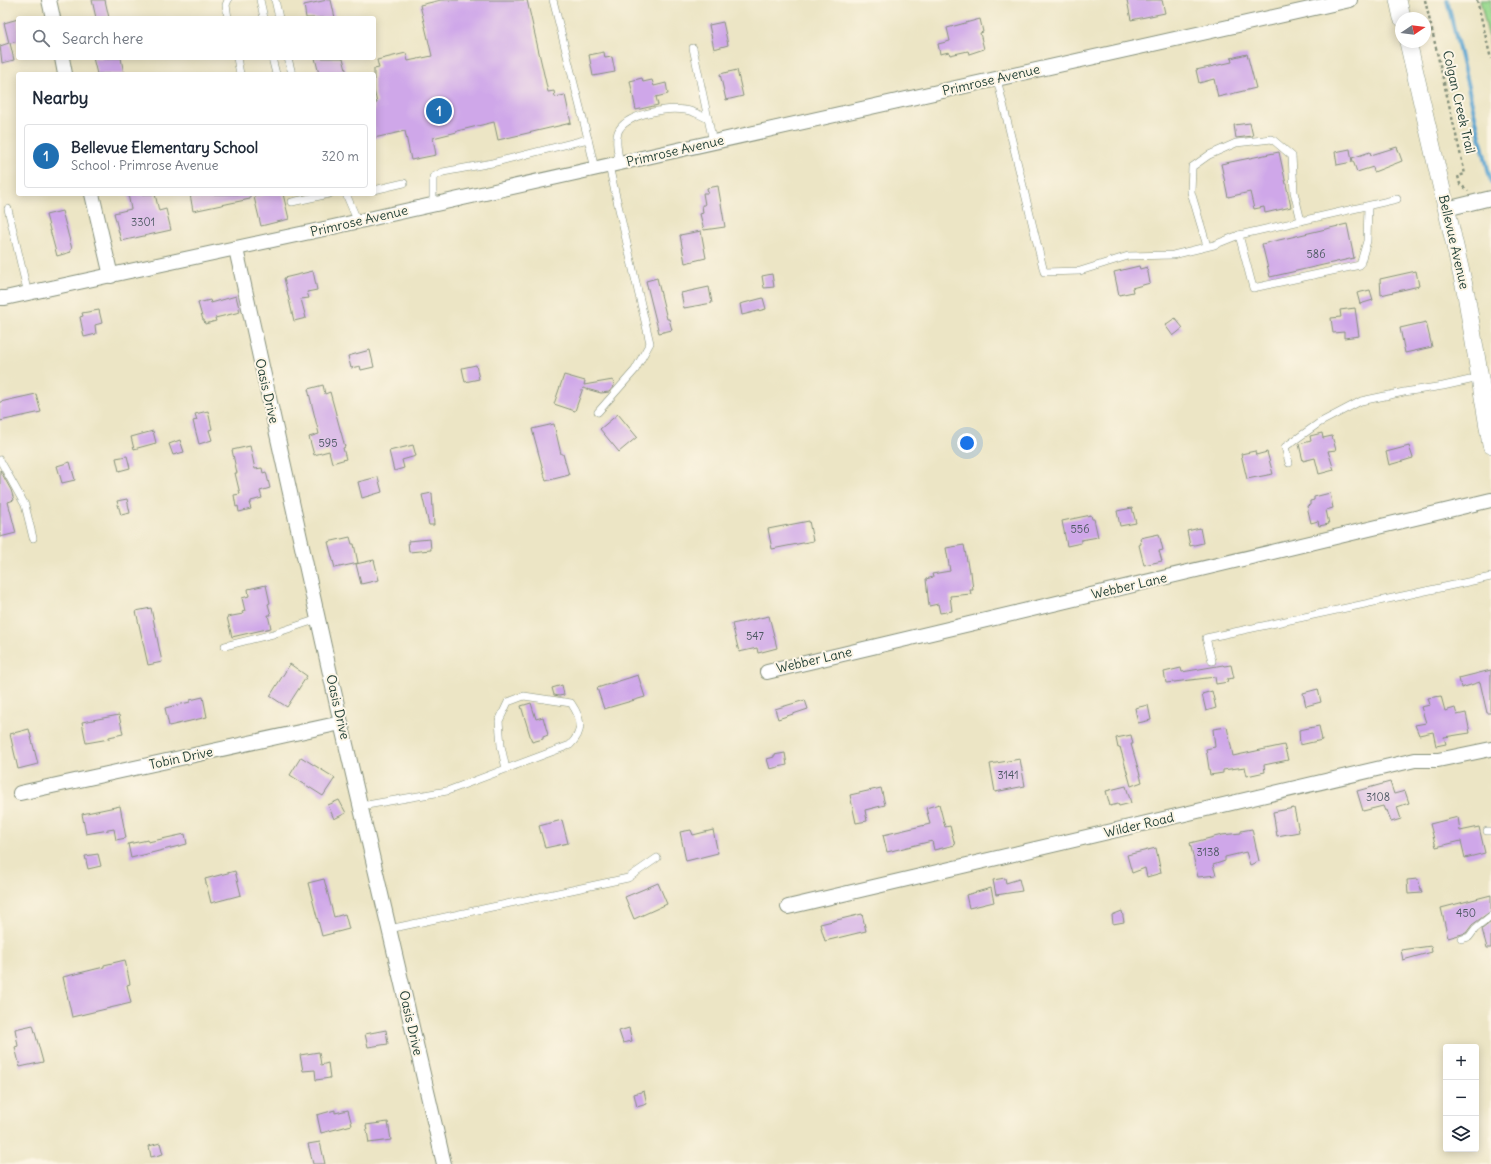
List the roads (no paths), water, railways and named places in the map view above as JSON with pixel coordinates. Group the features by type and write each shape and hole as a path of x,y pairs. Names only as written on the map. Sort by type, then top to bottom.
{"street":[{"path":"49,0 53,16"},
{"name":"Primrose Avenue","path":"0,298 28,294 236,249 1350,0"},
{"path":"1398,0 1401,12"},
{"name":"Bellevue Avenue","path":"1409,48 1466,294 1491,445"},
{"path":"62,60 65,72"},
{"path":"92,196 111,276"},
{"path":"1446,209 1480,197"},
{"name":"Oasis Drive","path":"236,249 341,723 444,1164"},
{"name":"Webber Lane","path":"767,672 1491,500"},
{"name":"Tobin Drive","path":"20,793 341,723"},
{"name":"Wilder Road","path":"788,907 1415,760 1438,760 1491,749"}],"lane":[{"path":"228,0 226,5 228,16"},
{"path":"260,0 264,16"},
{"path":"275,0 279,16"},
{"path":"553,0 595,169"},
{"path":"693,48 713,142"},
{"path":"237,60 240,72"},
{"path":"272,60 276,72"},
{"path":"288,60 292,72"},
{"path":"997,79 1044,272 1080,272 1128,256 1173,255 1207,246 1239,235 1397,199"},
{"path":"598,412 635,370 650,343 615,164 618,133 624,123 637,116 663,110 684,109 697,112 708,119"},
{"path":"433,205 433,177 443,172 492,163 588,139"},
{"path":"1207,246 1192,192 1192,167 1208,155 1236,143 1272,139 1292,156 1294,192 1301,221"},
{"path":"376,190 404,183"},
{"path":"292,202 320,196"},
{"path":"347,196 358,222"},
{"path":"1239,235 1253,288 1360,266 1367,241 1368,206"},
{"path":"8,209 28,294"},
{"path":"1289,463 1284,447 1319,423 1361,401 1479,378"},
{"path":"0,460 25,504 33,538"},
{"path":"1212,661 1206,638 1491,577"},
{"path":"225,646 273,634 318,619"},
{"path":"360,806 447,791 506,769 570,745 578,737 580,724 577,712 571,703 524,696 508,702 499,721 501,746 506,769"},
{"path":"389,929 628,878 657,858"},
{"path":"1462,939 1469,937 1475,929 1491,916"}],"waterway":[{"path":"1447,0 1491,182"}],"place":[{"name":"Bellevue Elementary School","path":"439,111"}]}
